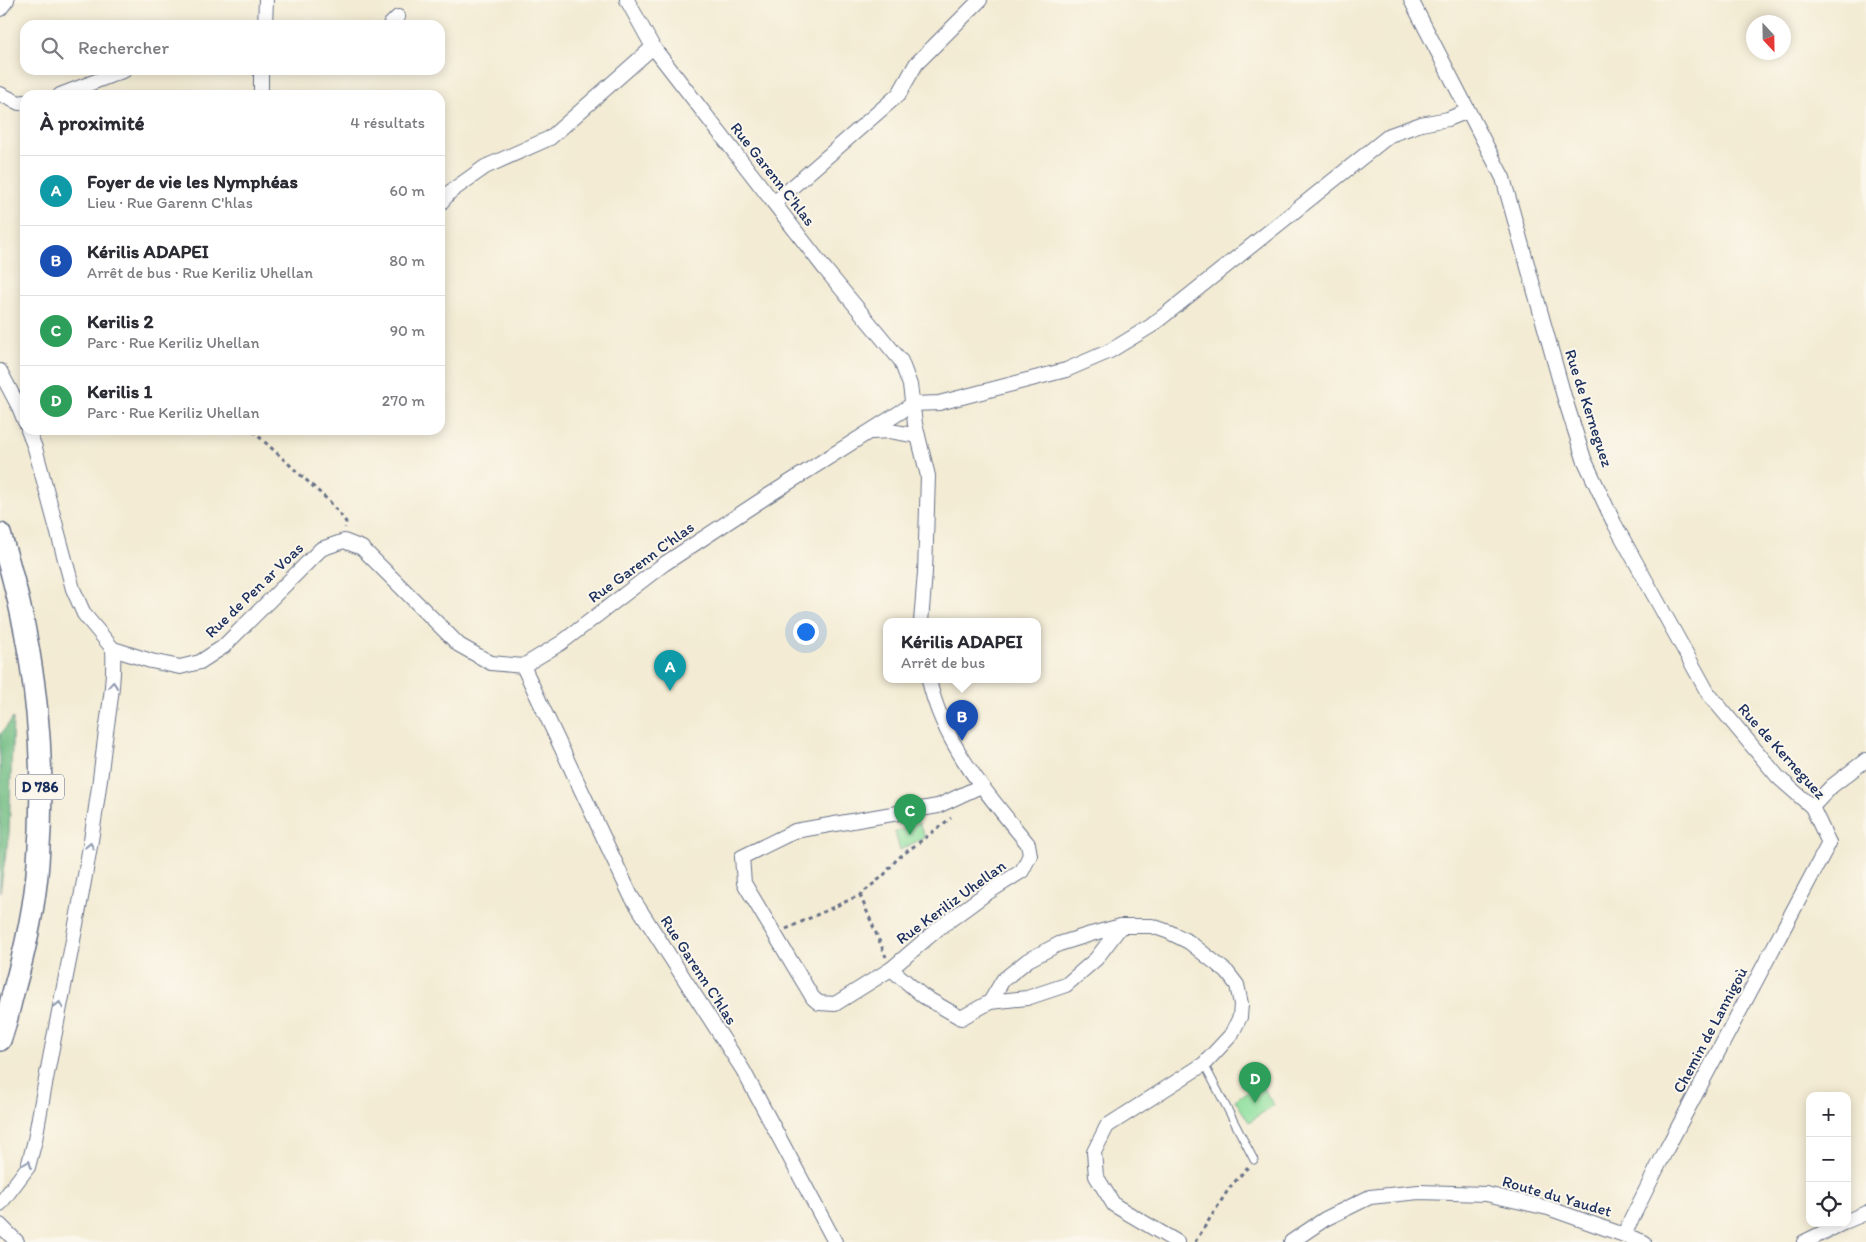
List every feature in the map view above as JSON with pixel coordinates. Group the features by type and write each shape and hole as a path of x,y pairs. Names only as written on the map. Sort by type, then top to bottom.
{"main road":[{"name":"D 786","path":"0,534 26,631 38,712 40,790 38,864 25,950 0,1040"}],"street":[{"path":"0,9 7,0"},
{"path":"265,20 266,0"},
{"name":"Rue Garenn C'hlas","path":"627,0 653,47 825,269 901,361 910,385 913,404 664,564 561,643 523,666 631,896 744,1070 835,1242"},
{"path":"774,204 899,94 916,64 980,0"},
{"name":"Rue de Kerneguez","path":"1412,0 1503,178 1564,396 1584,459 1614,523 1708,694 1778,777 1812,807 1829,842"},
{"path":"445,198 450,192 484,167 550,138 653,47"},
{"path":"83,90 115,75"},
{"path":"261,75 261,90"},
{"path":"0,94 20,103"},
{"path":"921,618 925,572 928,476 918,436 913,404 938,403 1066,370 1110,351 1151,326 1390,135 1421,124 1448,119 1468,111"},
{"path":"0,371 20,410"},
{"path":"869,432 890,431 918,436"},
{"path":"0,1204 28,1168 34,1140 96,816 114,666 113,649 84,614 73,588 30,435"},
{"path":"344,541 362,548 459,645 491,663 523,666"},
{"name":"Rue de Pen ar Voas","path":"113,649 151,661 180,667 200,662 222,647 321,549 344,541"},
{"name":"Rue Keriliz Uhellan","path":"930,683 952,742 981,786 1028,844 1030,854 1022,871 984,895 939,928 891,969 835,1004 819,1003 812,998 744,883 742,857 796,831 938,806 981,786"},
{"path":"1812,807 1832,786 1866,760"},
{"name":"Chemin de Lannigoù","path":"1624,1234 1666,1150 1829,842"},
{"path":"990,1002 1003,980 1028,960 1059,944 1121,926 1152,926 1189,942 1228,972 1237,985 1241,1004 1240,1017 1231,1035 1204,1064 1107,1126 1094,1152 1096,1176 1114,1205 1177,1242"},
{"name":"Rue Keriliz Uhellan","path":"891,969 923,996 961,1018 990,1002 1028,998 1066,985 1096,959 1121,926"},
{"name":"Route du Yaudet","path":"1292,1242 1325,1219 1370,1197 1419,1192 1486,1194 1548,1208 1644,1242"},
{"path":"1851,1219 1866,1213"},
{"path":"0,1224 17,1242"},
{"path":"1804,1242 1835,1227"}],"lane":[{"path":"1204,1064 1254,1160"}],"path":[{"path":"257,435 330,502 346,522 344,541"},
{"path":"774,934 860,895 884,875 896,859 960,810 955,798"},
{"path":"860,895 891,969"},
{"path":"1195,1242 1230,1187 1254,1160"}],"green space":[{"path":"13,718 9,834 0,892 0,735"},
{"path":"919,823 925,837 900,850 895,832"},
{"path":"1259,1083 1274,1105 1249,1122 1235,1100"}],"place":[{"name":"Foyer de vie les Nymphéas","path":"670,691"},
{"name":"Kérilis ADAPEI","path":"962,741"},
{"name":"Kerilis 2","path":"910,835"},
{"name":"Kerilis 1","path":"1255,1103"}]}
